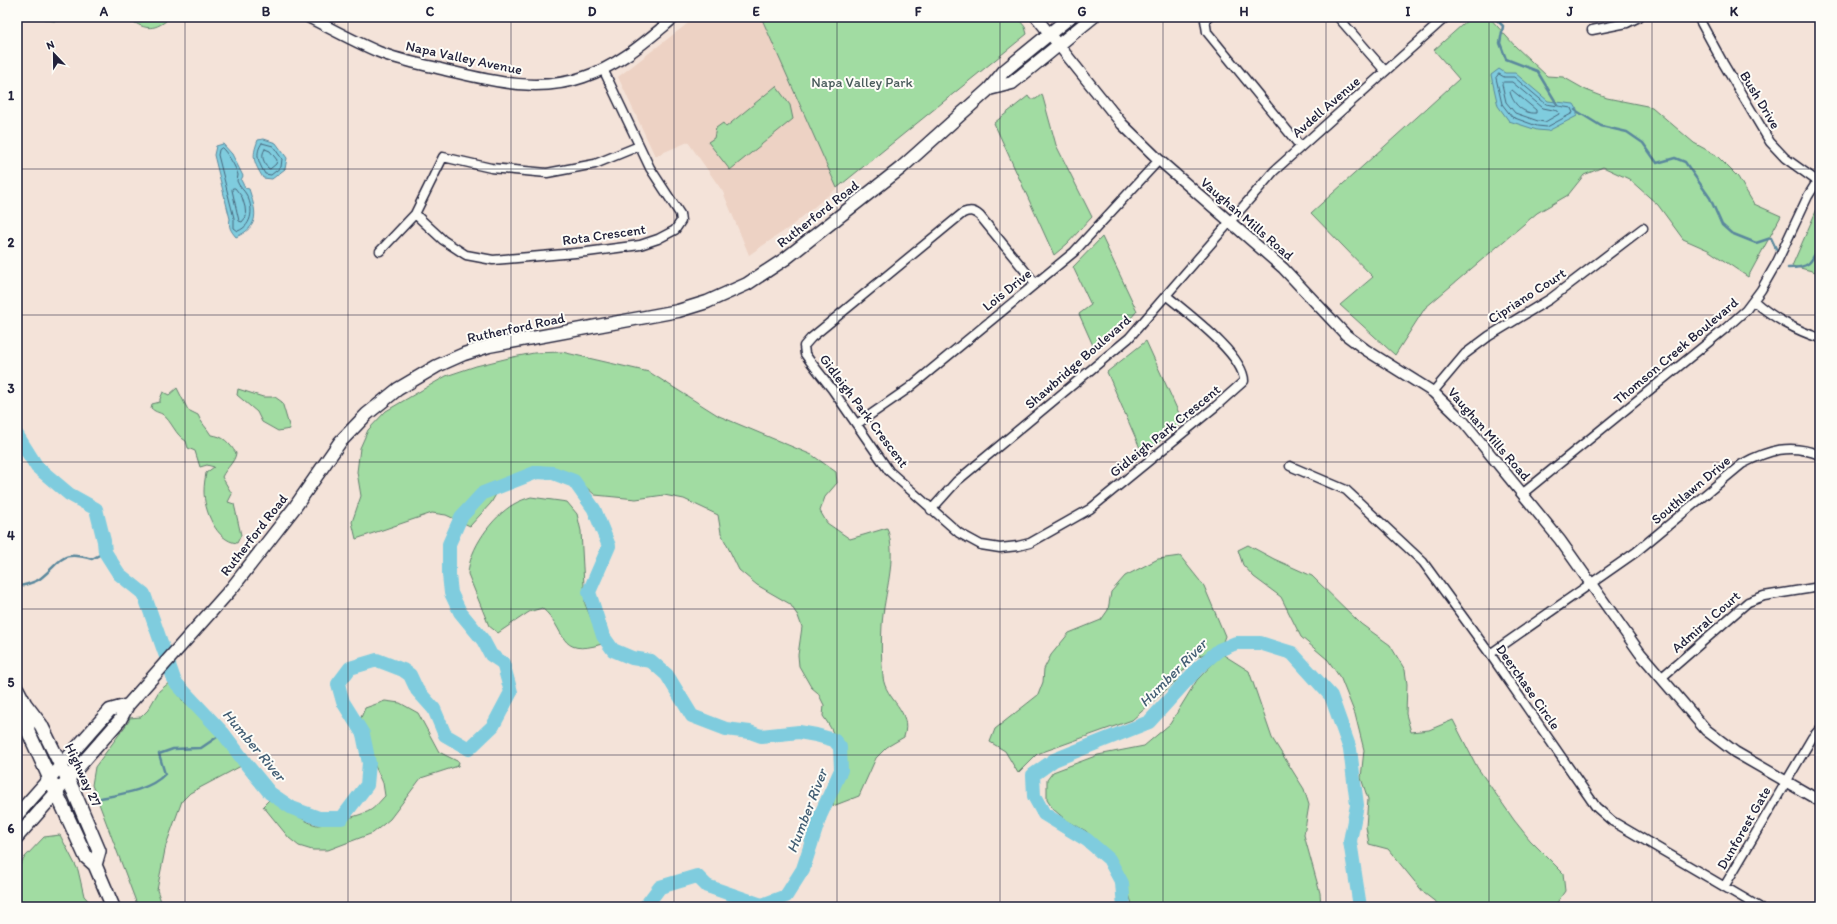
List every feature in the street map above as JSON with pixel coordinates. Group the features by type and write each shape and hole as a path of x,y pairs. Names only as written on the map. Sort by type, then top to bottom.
{"main road":[{"name":"Rutherford Road","path":"17,836 120,720 128,705 232,588 294,508 340,442 367,414 398,389 437,366 464,354 490,346 678,311 707,302 747,284 785,259 901,168 989,90 1004,71 1070,17"},
{"name":"Rutherford Road","path":"989,90 1012,83 1092,17"},
{"name":"Highway 27","path":"17,688 25,704 41,725 67,778 99,851 95,865"},
{"name":"Highway 27","path":"25,704 28,731 86,857 95,865 113,907"},
{"path":"17,815 60,764 110,710 128,705"}],"street":[{"name":"Napa Valley Avenue","path":"308,17 386,55 512,84 554,84 577,80 603,69 632,52 675,17"},
{"path":"1036,17 1049,34"},
{"path":"1208,17 1205,20 1207,32 1300,146"},
{"path":"1338,17 1385,71"},
{"name":"Avdell Avenue","path":"1229,222 1274,171 1300,146 1446,17"},
{"path":"1592,30 1627,24 1639,17"},
{"name":"Bush Drive","path":"1698,17 1723,64 1770,142 1785,158 1818,179"},
{"name":"Vaughan Mills Road","path":"1049,34 1122,124 1159,160 1283,268 1350,338 1433,392 1463,421 1560,540 1631,641 1695,719 1713,736 1735,752 1820,801"},
{"name":"Rota Crescent","path":"415,214 443,240 466,255 493,260 587,252 640,245 658,239 676,230 681,221 680,214 650,168 603,69"},
{"path":"380,251 415,214 443,157 491,168 546,173 595,164 639,146"},
{"name":"Lois Drive","path":"857,424 909,388 1074,252 1159,160"},
{"name":"Thomson Creek Boulevard","path":"1522,494 1726,328 1754,301 1774,267 1818,179"},
{"name":"Gidleigh Park Crescent","path":"1035,283 980,216 974,211 963,213 811,338 804,346 805,354 857,424 888,471 953,530 981,545 1006,548 1030,543 1095,505 1240,386 1244,381 1243,371 1228,350 1167,296"},
{"name":"Shawbridge Boulevard","path":"931,510 957,481 1129,338 1167,296 1229,222"},
{"name":"Cipriano Court","path":"1433,392 1465,354 1489,336 1550,299 1643,228"},
{"path":"1754,301 1766,311 1808,335 1820,338"},
{"name":"Southlawn Drive","path":"1490,654 1636,552 1742,464 1759,454 1778,450 1798,448 1820,455"},
{"name":"Deerchase Circle","path":"1290,466 1346,490 1361,502 1423,562 1603,814 1759,907"},
{"name":"Admiral Court","path":"1661,678 1748,602 1764,596 1820,587"},
{"name":"Dunforest Gate","path":"1724,887 1785,782 1812,738 1820,729"}],"shaded area":[{"path":"696,17 761,17 837,188 790,227 749,255 723,192 688,142 655,156 618,77"}],"green space":[{"path":"40,17 78,17 54,21"},
{"path":"126,17 164,17 166,21 160,25 150,28 136,24"},
{"name":"Napa Valley Park","path":"761,17 1017,17 1025,27 1027,34 837,188"},
{"path":"1471,17 1489,17 1515,46 1547,76 1563,77 1586,90 1607,98 1652,107 1694,143 1716,155 1738,177 1754,204 1781,216 1748,277 1708,250 1683,239 1658,205 1629,179 1603,167 1584,175 1568,195 1537,213 1425,308 1395,355 1340,305 1373,277 1311,213 1459,79 1434,50"},
{"path":"776,86 790,105 793,119 730,170 708,142 714,138 716,128 723,123 726,127"},
{"path":"1042,94 1056,145 1092,217 1067,244 1054,255 994,123 1028,96 1030,99 1036,99"},
{"path":"1820,202 1820,273 1792,266"},
{"path":"1102,237 1137,311 1124,326 1095,350 1079,314 1091,305 1073,267"},
{"path":"1146,341 1183,422 1143,455 1107,372"},
{"path":"562,352 649,372 719,416 812,455 836,472 837,483 825,497 820,511 827,523 850,539 887,528 890,540 891,564 883,613 881,651 882,671 885,685 902,712 905,719 906,728 904,737 887,747 876,758 859,796 833,806 839,760 838,749 831,728 823,716 824,705 818,693 811,687 799,666 798,655 802,627 798,616 790,604 757,585 739,570 721,533 718,515 684,499 664,495 636,499 595,495 586,487 548,471 529,470 505,479 491,503 470,526 446,515 432,513 356,539 352,522 361,496 357,472 360,448 368,430 386,411 446,376 476,366 513,357 534,353"},
{"path":"177,388 188,410 198,415 211,435 226,441 236,453 234,459 222,477 232,494 228,502 234,504 241,535 237,543 223,537 217,531 206,507 204,484 206,473 214,467 207,465 200,467 195,451 188,448 186,441 179,435 162,414 151,408 152,404 160,402 163,392 169,395"},
{"path":"238,389 263,397 275,397 282,402 290,429 278,431 262,422 257,412 237,395"},
{"path":"531,497 567,502 577,514 581,531 585,604 602,644 587,647 570,645 564,640 550,616 542,608 529,612 498,633 489,626 468,574 469,564 477,544 490,525 514,504"},
{"path":"1248,545 1274,559 1312,576 1361,624 1390,645 1405,670 1407,684 1406,714 1411,732 1429,730 1453,720 1477,767 1514,820 1530,840 1563,873 1565,891 1554,907 1442,907 1424,893 1388,849 1369,844 1366,827 1368,799 1361,778 1364,750 1355,714 1341,679 1328,660 1301,637 1281,597 1254,577 1243,565 1238,550"},
{"path":"1180,556 1204,586 1225,636 1221,647 1192,659 1175,682 1132,720 1037,754 1018,773 1005,751 990,742 995,729 1038,695 1043,682 1044,669 1051,655 1069,633 1101,620 1108,610 1111,592 1125,576 1158,559"},
{"path":"1222,654 1249,671 1272,738 1304,789 1309,805 1304,835 1320,893 1321,907 1133,907 1126,885 1113,857 1086,831 1066,820 1053,809 1047,800 1047,780 1053,772 1098,755 1144,746 1170,724 1197,680"},
{"path":"170,682 183,701 197,712 222,737 243,765 190,793 182,801 166,845 157,890 163,907 138,907 92,785 95,767 129,721 129,718 141,717 148,710 159,691"},
{"path":"385,701 400,703 418,713 439,752 459,762 458,766 421,778 390,819 373,833 328,850 312,850 299,846 289,838 263,806 273,796 288,809 306,821 317,825 352,817 365,813 373,808 385,796 383,783 361,736 360,720 365,708"},
{"path":"60,835 78,870 84,896 94,907 17,907 17,870 25,857 44,837"}],"water":[{"path":"1499,69 1505,73 1515,73 1548,101 1574,104 1577,109 1577,116 1548,131 1537,130 1509,121 1498,106 1491,75"},
{"path":"264,139 276,143 287,158 285,169 272,179 263,178 254,160 258,140"},
{"path":"223,144 232,154 243,176 241,180 245,188 249,189 255,211 253,223 250,228 236,237 231,231 229,222 230,219 214,155 216,146"}],"waterway":[{"path":"1494,17 1503,26 1500,43 1506,59 1537,71 1557,104"},
{"path":"1575,110 1601,126 1627,132 1643,143 1657,163 1675,158 1685,162 1710,198 1722,225 1731,233 1756,243 1771,238 1778,253"},
{"path":"1788,268 1796,268 1807,265 1813,259 1820,242"},
{"name":"Humber River","path":"17,435 37,467 69,494 96,509 104,541 105,552 119,574 144,594 175,682 223,733 270,793 292,808 319,818 342,818 367,785 369,763 363,734 343,702 338,684 350,668 377,660 403,670 410,675 417,690 434,709 445,735 469,749 493,726 511,692 503,663 491,655 483,640 460,612 451,593 449,575 449,544 461,517 483,493 537,472 553,473 574,481 594,509 609,546 589,592 603,636 613,650 632,658 651,661 667,675 692,716 726,729 750,732 761,736 799,732 816,735 834,740 840,747 841,770 820,816 803,869 786,896 762,905 707,886 697,876 660,887 645,907"},
{"path":"17,587 39,580 58,562 68,556 82,556 92,559 105,552"},
{"name":"Humber River","path":"1124,907 1122,883 1109,859 1087,840 1044,814 1034,796 1033,775 1054,760 1149,722 1199,667 1219,650 1236,643 1260,643 1292,653 1331,696 1350,749 1357,805 1350,841 1360,907"},
{"path":"101,798 144,788 152,784 165,774 159,754 173,749 201,748 223,733"}]}
